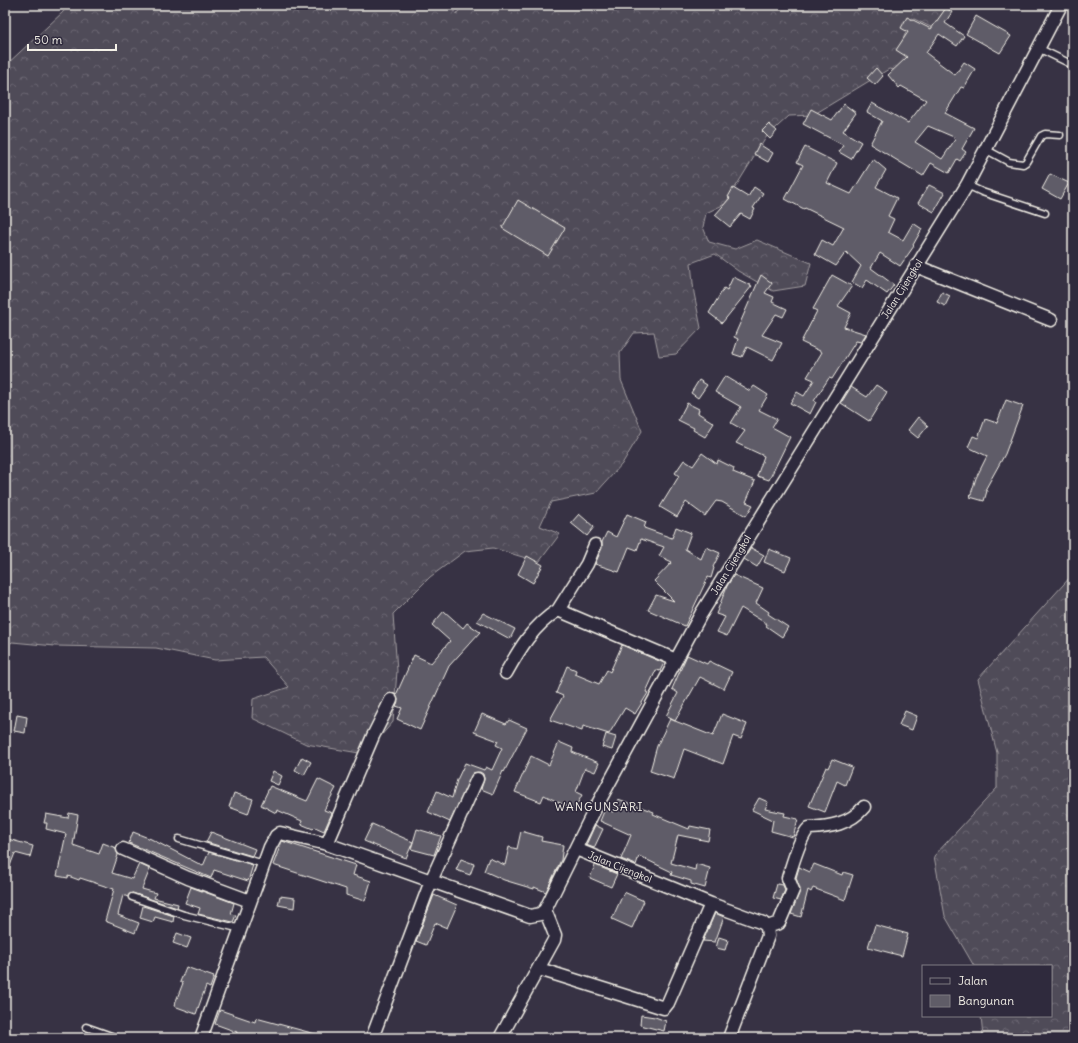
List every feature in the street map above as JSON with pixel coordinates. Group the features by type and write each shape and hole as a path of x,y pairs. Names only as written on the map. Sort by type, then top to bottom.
{"street":[{"name":"Jalan Cijengkol","path":"767,927 763,922 711,904 576,849 595,809 676,660 733,562 967,185 1061,5"},
{"path":"916,266 1051,320"},
{"path":"506,673 532,631 544,619 558,610 587,564 595,545"},
{"path":"558,610 676,660"},
{"path":"327,844 373,736 391,700"},
{"path":"372,1038 431,881 477,779"},
{"path":"730,1038 768,936 767,927 779,923 792,890 788,881 788,876 807,830 844,823 860,813 864,807"},
{"path":"201,1038 264,864 274,840 280,833 327,844 530,916 540,914 545,910 576,849"},
{"path":"123,849 188,878 250,901"},
{"path":"539,970 664,1008 668,1003 711,904"},
{"path":"500,1038 539,970 554,940 555,934 545,910"}],"lane":[{"path":"1038,48 1073,65"},
{"path":"985,149 1009,162 1023,164 1026,162 1041,136 1045,134 1060,135"},
{"path":"967,185 982,192 1045,213"},
{"path":"180,839 264,864"},
{"path":"132,897 184,915 241,929"},
{"path":"86,1026 117,1038"}],"green space":[{"path":"67,5 453,5 456,14 464,5 951,5 937,30 912,18 901,44 918,61 911,73 889,69 813,115 789,116 767,136 725,204 706,213 703,227 709,242 735,249 757,240 811,263 805,286 773,291 738,271 715,254 691,263 694,293 701,328 676,354 659,356 654,332 634,333 620,353 621,380 642,431 622,464 596,493 551,502 540,526 560,534 539,562 493,548 465,551 430,577 393,614 397,671 393,722 365,754 306,744 252,718 253,699 289,687 263,657 215,660 156,648 55,646 12,642 5,649 5,66 63,12"},
{"path":"1073,574 1073,1038 982,1038 981,1017 1052,1017 1052,965 973,965 945,916 934,856 997,788 997,753 978,679"}],"building":[{"path":"946,8 952,12 945,23 964,36 957,46 939,34 926,53 955,75 964,62 975,69 964,88 961,87 945,113 974,128 962,149 966,152 960,161 957,159 949,173 931,163 923,176 870,144 882,121 867,112 872,103 908,123 926,100 901,86 899,88 888,75 907,57 896,50 908,32 901,28 907,17 931,29","holes":["928,126 956,138 942,159 915,142"]},
{"path":"976,16 1011,36 1000,53 966,34"},
{"path":"876,68 883,76 875,85 867,78"},
{"path":"844,104 856,113 843,131 861,142 851,159 839,152 843,145 803,124 811,109 832,120"},
{"path":"769,124 777,131 770,139 762,131"},
{"path":"759,144 773,153 768,162 754,154"},
{"path":"805,147 837,163 827,183 851,194 873,159 886,170 876,187 897,198 888,216 894,219 888,232 903,240 913,223 922,229 913,245 914,246 900,266 880,253 871,268 894,285 887,294 867,280 862,288 852,282 861,266 846,252 836,266 815,254 822,240 833,246 844,227 785,199 803,165 797,162"},
{"path":"1050,174 1069,183 1060,199 1042,189"},
{"path":"929,185 945,193 934,212 918,203"},
{"path":"754,187 763,193 753,208 755,209 750,219 741,214 730,227 715,215 730,198 728,197 733,188 748,197"},
{"path":"518,200 565,228 548,256 502,228"},
{"path":"761,275 772,283 765,293 774,297 772,302 787,309 783,317 776,314 762,335 782,343 773,360 747,347 742,357 733,354 738,339 734,337"},
{"path":"832,275 852,286 838,306 851,313 844,327 866,334 861,342 856,341 832,379 829,378 814,401 816,402 810,414 790,403 797,392 804,396 814,380 807,377 822,352 801,342 817,311 813,309"},
{"path":"733,277 752,286 722,323 709,313 724,288 727,290"},
{"path":"942,292 950,296 945,306 937,302"},
{"path":"725,376 750,391 754,386 768,395 759,410 777,419 772,427 790,437 769,480 757,476 764,456 736,443 745,431 731,423 741,407 715,392"},
{"path":"699,380 707,385 698,398 691,393"},
{"path":"876,385 887,392 869,421 841,403 851,387 867,397"},
{"path":"1006,400 1023,406 1005,454 985,490 987,491 984,501 970,497 976,478 987,456 968,447 973,436 978,438 985,419 997,423"},
{"path":"687,403 699,409 698,413 714,423 705,437 693,430 694,428 678,420"},
{"path":"918,417 928,426 918,438 908,430"},
{"path":"702,453 717,464 718,460 734,468 733,472 755,481 746,502 753,505 746,516 722,502 716,501 705,516 686,502 677,517 660,507 679,476 675,473 684,460 693,466"},
{"path":"579,514 594,527 587,536 571,523"},
{"path":"627,514 646,522 644,528 672,538 676,527 691,533 685,549 701,559 706,547 720,553 713,567 711,578 708,577 685,626 648,610 656,595 674,601 654,581 672,562 659,556 664,547 641,539 637,550 629,547 619,572 595,564 607,532 616,537"},
{"path":"751,548 764,555 757,567 744,559"},
{"path":"769,549 791,558 785,571 764,562"},
{"path":"527,556 543,565 533,583 518,574"},
{"path":"734,575 763,588 756,603 769,612 768,614 788,627 782,637 766,626 767,624 741,608 727,636 717,632 725,617 716,614 727,586"},
{"path":"444,611 463,628 467,623 480,632 449,666 420,730 397,719 402,708 396,706 398,700 396,695 414,655 431,663 450,641 432,625"},
{"path":"483,613 515,629 510,639 477,621"},
{"path":"622,645 664,663 660,671 656,670 646,692 648,693 635,714 625,708 609,734 583,726 582,731 550,720 563,696 556,693 567,666 576,670 575,674 599,684 607,670 610,672"},
{"path":"687,655 707,664 709,661 732,672 724,689 700,677 675,721 666,716 678,693 672,689"},
{"path":"905,711 917,716 912,730 899,725"},
{"path":"482,714 506,724 509,720 527,728 504,772 503,771 493,794 481,789 484,779 483,774 480,772 473,773 450,822 428,812 437,791 452,798 457,780 465,763 484,770 486,767 492,770 502,748 496,745 498,741 474,732"},
{"path":"722,714 747,724 741,739 733,736 723,764 684,749 674,779 650,771 657,746 670,719 713,736"},
{"path":"17,715 27,717 25,733 14,731"},
{"path":"606,734 616,737 612,750 602,747"},
{"path":"559,742 573,748 572,752 599,763 595,772 585,768 576,792 582,795 574,810 544,795 541,802 515,792 531,756 549,765"},
{"path":"302,757 311,762 304,775 295,770"},
{"path":"832,759 852,767 845,785 837,781 825,812 809,806 826,767 828,768"},
{"path":"273,771 282,776 278,785 269,781"},
{"path":"318,779 336,788 324,810 332,813 324,831 315,827 313,829 301,824 302,821 277,810 276,813 261,805 270,786 307,801"},
{"path":"234,793 253,799 248,814 229,807"},
{"path":"759,798 768,802 765,809 785,813 784,816 798,819 793,837 771,831 773,820 752,810"},
{"path":"618,799 654,812 653,814 689,829 690,826 710,830 708,841 678,835 671,863 695,870 696,864 710,868 705,888 691,884 691,881 671,875 672,872 639,856 636,865 621,859 631,835 600,821 605,809 613,812"},
{"path":"69,813 78,815 73,845 99,854 103,843 116,848 118,855 112,873 132,879 139,864 150,869 142,889 156,893 154,898 178,904 177,908 132,893 128,897 123,895 118,915 139,923 135,933 105,921 114,889 80,878 79,880 68,876 68,878 57,876 66,834 46,829 47,823 44,823 46,814 68,818"},
{"path":"372,824 413,842 406,858 364,841"},
{"path":"595,825 603,829 594,848 586,845"},
{"path":"417,829 441,836 434,855 411,849"},
{"path":"521,831 542,837 541,841 563,845 561,860 546,892 534,887 534,889 504,880 484,871 489,858 505,865 509,847 517,849"},
{"path":"133,832 151,839 203,866 209,852 253,865 248,881 214,870 211,878 129,843"},
{"path":"211,832 255,849 252,856 206,842"},
{"path":"8,839 33,846 30,857 15,853 6,876 5,848"},
{"path":"282,841 356,865 353,875 371,881 365,901 346,895 346,889 273,865"},
{"path":"461,859 474,864 470,875 456,870"},
{"path":"814,864 842,875 843,872 853,875 845,900 813,888 811,892 808,890 801,917 791,914 800,890 796,878 799,867 810,872"},
{"path":"595,865 617,874 611,887 590,878"},
{"path":"777,884 783,885 785,890 781,900 773,898"},
{"path":"191,887 234,903 231,914 236,915 233,922 198,914 200,908 185,903"},
{"path":"624,892 644,901 632,928 612,919"},
{"path":"434,895 457,905 447,928 435,923 426,945 416,941"},
{"path":"280,896 295,898 294,908 278,905"},
{"path":"143,906 174,916 173,922 155,917 153,922 140,918"},
{"path":"715,913 724,917 715,942 703,941"},
{"path":"875,925 908,934 902,956 868,947"},
{"path":"177,933 191,938 187,948 173,943"},
{"path":"719,937 728,940 725,950 716,948"},
{"path":"186,967 214,977 210,988 206,986 196,1014 174,1006 183,983 180,982"},
{"path":"220,1010 255,1022 256,1018 319,1035 318,1038 245,1038 236,1035 237,1032 215,1024"},
{"path":"641,1015 655,1017 666,1021 664,1031 640,1025"}],"district":[{"name":"WANGUNSARI","path":"599,806"}]}
